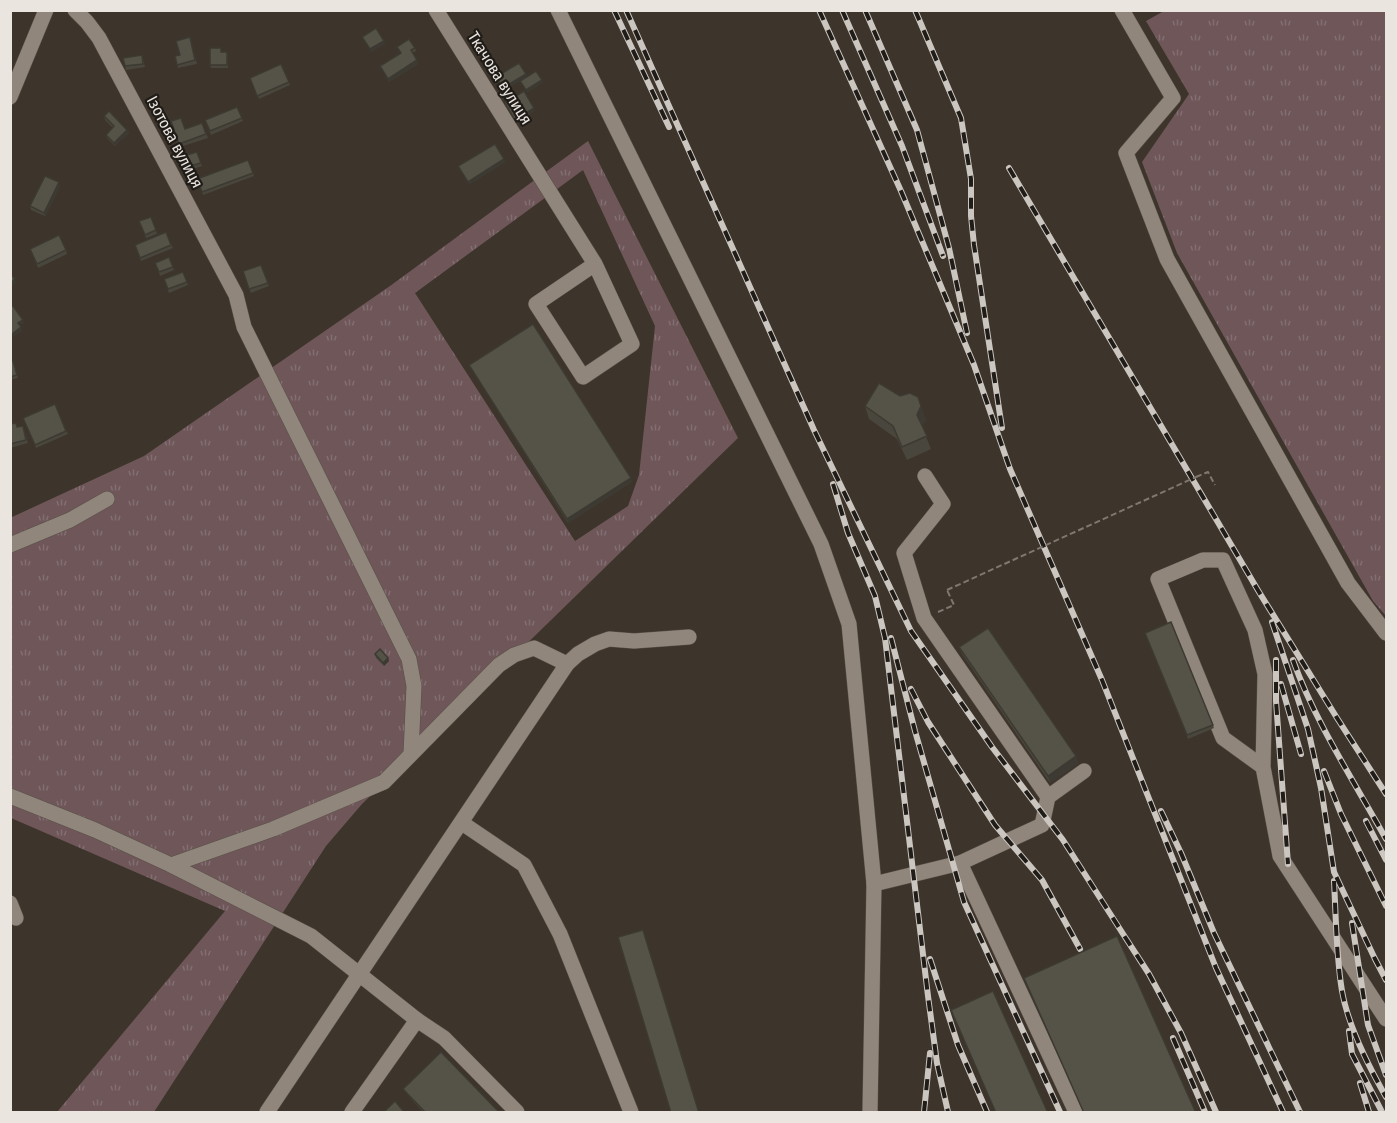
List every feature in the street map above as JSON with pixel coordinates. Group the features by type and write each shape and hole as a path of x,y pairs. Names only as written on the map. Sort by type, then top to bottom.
{"street":[{"path":"10,98 46,10"},
{"name":"Ізотова вулиця","path":"75,10 99,38 236,295 244,327 409,659 414,686 411,754"},
{"name":"Ткачова вулиця","path":"435,10 595,264 632,344 584,377 536,304 595,264"},
{"path":"558,10 821,544 849,624 874,884 870,1113"},
{"path":"1122,10 1173,98 1126,153 1167,259 1348,583 1386,633"},
{"path":"925,476 943,504 904,553 924,618 1048,796"},
{"path":"10,545 70,520 107,500"},
{"path":"1263,767 1223,738 1158,579 1203,560 1223,560 1255,630 1265,674 1263,767 1280,856 1386,1019"},
{"path":"267,1113 567,664 578,654 609,639 634,641 689,637"},
{"path":"171,865 273,829 384,782 499,665 514,656 534,648 567,664"},
{"path":"874,884 960,863 1042,825 1048,796 1084,771"},
{"path":"10,796 95,830 210,883 310,936 417,1020 444,1038 517,1113"},
{"path":"462,823 524,865 560,934 632,1113"},
{"path":"960,863 1076,1113"},
{"path":"10,903 16,918"},
{"path":"352,1113 417,1020"}],"path":[{"path":"924,618 954,605 946,590 1208,472 1215,485"}],"green space":[{"path":"1164,11 1386,11 1386,616 1373,601 1177,253 1142,162 1189,94 1146,21"},
{"path":"588,141 738,438 362,804 326,846 154,1112 57,1112 225,911 11,818 10,518 144,456 390,286","holes":["583,170 655,326 639,475 628,506 575,541 415,293"]}],"building":[{"path":"376,28 384,41 370,49 362,37"},
{"path":"190,37 195,60 177,65 175,56 180,55 176,41"},
{"path":"409,39 415,48 411,50 417,60 388,79 380,66 401,53 397,47"},
{"path":"210,48 221,48 221,52 227,52 227,65 210,65"},
{"path":"142,55 143,64 125,66 123,58"},
{"path":"519,63 526,74 503,88 496,77"},
{"path":"281,64 289,82 257,96 250,78"},
{"path":"536,71 542,80 526,90 520,81"},
{"path":"524,91 534,108 515,120 505,103"},
{"path":"237,107 242,118 210,131 205,120"},
{"path":"109,111 127,130 114,143 106,135 114,126 104,116"},
{"path":"181,118 185,129 202,123 206,134 179,144 171,121"},
{"path":"495,144 504,159 468,182 458,166"},
{"path":"197,152 201,163 183,168 179,157"},
{"path":"248,160 253,173 202,192 197,179"},
{"path":"45,176 59,182 44,213 30,206"},
{"path":"151,217 156,230 145,235 139,221"},
{"path":"166,232 171,245 140,258 135,245"},
{"path":"59,235 66,250 37,264 30,249"},
{"path":"169,257 173,267 159,272 155,263"},
{"path":"261,265 268,283 249,289 243,271"},
{"path":"183,272 187,282 168,289 164,279"},
{"path":"10,275 15,278 10,285"},
{"path":"13,306 23,320 18,323 21,327 12,334 10,332 10,307"},
{"path":"533,324 631,478 567,519 469,365"},
{"path":"13,361 17,375 10,377 10,362"},
{"path":"879,383 900,396 910,393 918,397 921,406 917,415 927,436 902,447 893,426 865,406"},
{"path":"55,404 66,431 35,445 23,418"},
{"path":"16,423 17,427 23,426 26,440 10,444 10,424"},
{"path":"1171,622 1213,725 1187,735 1145,633"},
{"path":"988,628 1076,756 1048,776 959,647"},
{"path":"380,649 388,658 383,663 375,654"},
{"path":"643,930 699,1113 671,1113 618,937"},
{"path":"1117,936 1196,1113 1084,1113 1024,978"},
{"path":"993,991 1048,1113 996,1113 951,1010"},
{"path":"441,1052 500,1113 426,1113 403,1089"},
{"path":"395,1101 405,1113 383,1113"}],"railway":[{"path":"614,10 669,127"},
{"path":"626,10 814,430 911,631 992,747 1063,840 1149,974 1181,1033 1216,1112"},
{"path":"819,10 901,191 974,365 1010,469 1102,680 1216,968 1283,1112"},
{"path":"842,10 902,146 943,256"},
{"path":"865,10 917,130 949,248 967,333"},
{"path":"915,10 961,118 971,179 974,245 1002,428"},
{"path":"1009,168 1259,592 1386,794"},
{"path":"833,484 848,533 875,596 885,638 928,996 937,1063 948,1112"},
{"path":"1272,622 1308,729 1321,788 1334,872 1386,980"},
{"path":"891,638 964,902 1060,1112"},
{"path":"1276,660 1276,701 1288,864"},
{"path":"1293,660 1323,728 1386,839"},
{"path":"1281,684 1301,754"},
{"path":"911,689 928,722 995,825 1042,880 1080,949"},
{"path":"1324,771 1341,814 1386,906"},
{"path":"1161,811 1214,933 1300,1112"},
{"path":"1366,821 1386,860"},
{"path":"1334,881 1338,964 1345,1004 1360,1046 1386,1097"},
{"path":"1352,923 1368,1025 1386,1075"},
{"path":"930,959 958,1045 987,1112"},
{"path":"1349,1031 1352,1054 1382,1112"},
{"path":"1173,1038 1205,1112"},
{"path":"924,1112 930,1053"},
{"path":"1360,1083 1369,1112"}]}
